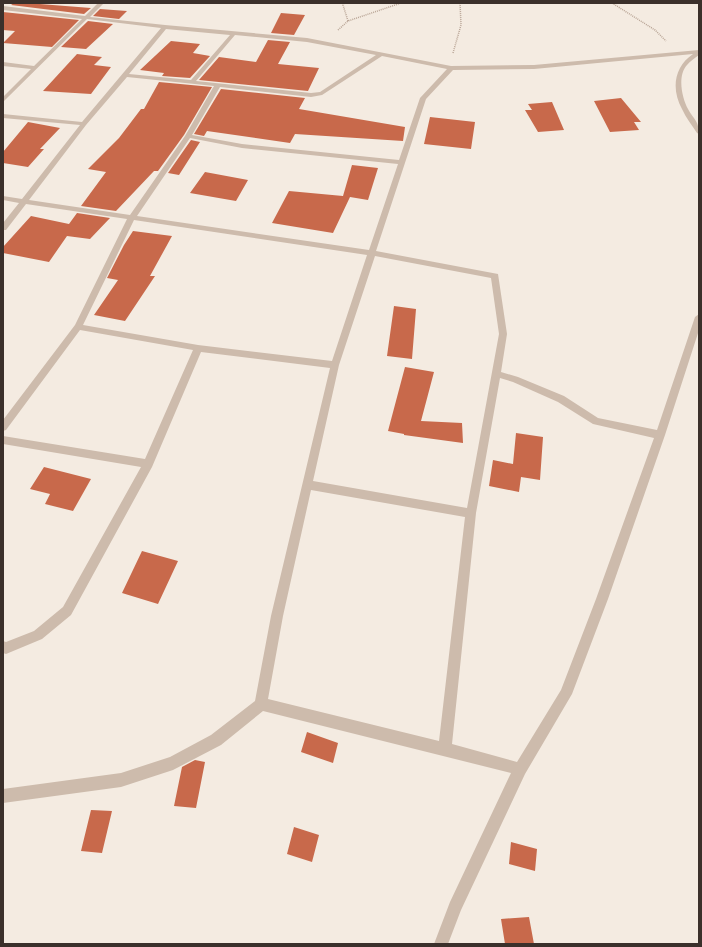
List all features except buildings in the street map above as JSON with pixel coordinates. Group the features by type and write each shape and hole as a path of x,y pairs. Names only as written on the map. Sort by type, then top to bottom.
{"street":[{"path":"3,100 102,3"},
{"path":"3,8 165,27 307,40 451,68 534,68 699,52"},
{"path":"3,228 23,200 84,124 165,27"},
{"path":"193,81 234,33"},
{"path":"699,52 685,63 681,69 679,92 685,109 696,124 699,132"},
{"path":"126,74 311,95 322,93 381,54"},
{"path":"3,64 34,68"},
{"path":"3,796 121,780 173,763 216,740 262,704 277,616 335,365 423,98 451,68"},
{"path":"3,427 78,327 132,217 188,136 218,85"},
{"path":"3,116 84,124"},
{"path":"188,136 242,146 401,162"},
{"path":"3,198 373,253 495,276 503,334 472,514 445,749"},
{"path":"441,944 455,908 520,769 566,694 602,599 660,435 699,317"},
{"path":"78,327 198,348 335,365"},
{"path":"3,647 6,648 38,635 67,612 148,464 198,348"},
{"path":"496,374 514,379 561,399 596,421 660,435"},
{"path":"3,440 148,464"},
{"path":"308,485 472,514"},
{"path":"262,704 520,769"}],"path":[{"path":"344,3 343,5 348,21 401,3"},
{"path":"451,68 453,48 461,25 460,3"},
{"path":"612,3 639,19 664,38 669,46 670,55"}]}
